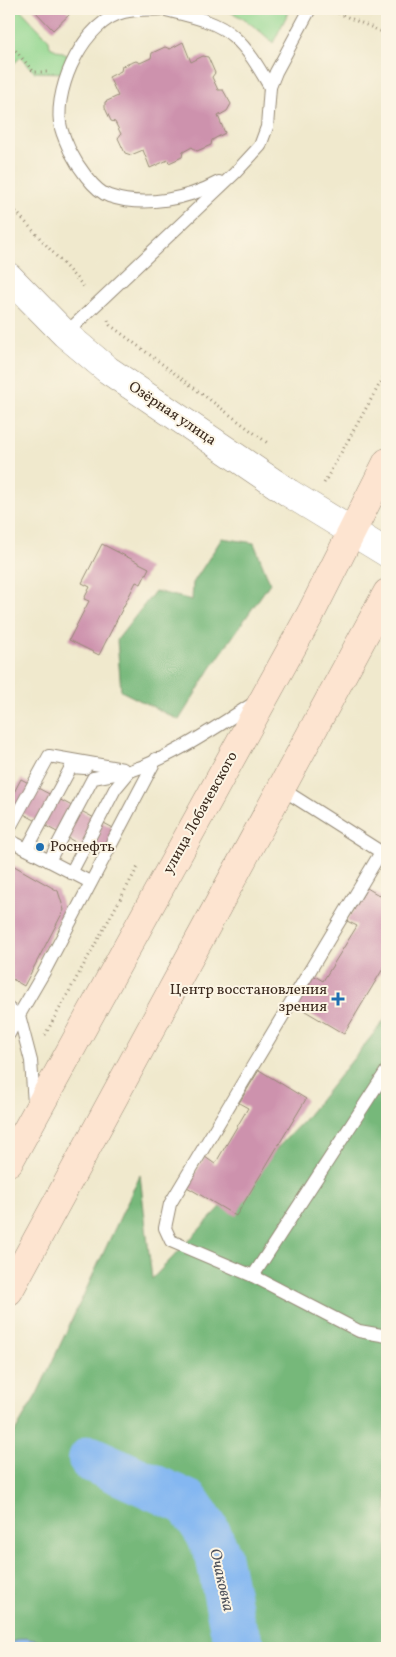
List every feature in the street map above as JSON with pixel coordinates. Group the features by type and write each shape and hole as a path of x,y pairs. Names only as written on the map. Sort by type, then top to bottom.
{"main road":[{"name":"улица Лобачевского","path":"9,1162 311,613 350,531 387,462"},
{"path":"9,1291 387,593"}],"street":[{"name":"Озёрная улица","path":"9,277 65,334 108,370 156,404 350,531 387,552"}],"lane":[{"path":"235,173 202,192 180,198 143,201 108,196 91,182 76,164 60,125 59,114 69,74 77,52 94,28 123,12 162,9 194,17 234,36 254,60 270,87"},
{"path":"65,334 235,173 260,146 267,127 270,87 276,72 310,9"},
{"path":"49,861 93,778 130,771 156,759 201,737 265,696"},
{"path":"9,829 49,756 130,771"},
{"path":"9,1034 14,1012 90,882 156,759"},
{"path":"27,849 71,767 130,771"},
{"path":"71,873 114,789 130,771"},
{"path":"282,789 384,854 170,1204 165,1228 171,1241 253,1276 359,1331 387,1336"},
{"path":"9,840 90,882"},
{"path":"14,1012 31,1061 35,1114"},
{"path":"253,1276 387,1070"}],"path":[{"path":"329,9 387,34"},
{"path":"9,43 34,72 69,74"},
{"path":"9,204 99,302 110,325 275,449"},
{"path":"322,486 387,371"}],"green space":[{"path":"9,9 20,9 49,40 50,47 75,59 69,73 34,72 21,57 9,68"},
{"path":"222,9 290,9 273,43 249,23"},
{"path":"222,538 254,543 270,583 211,668 179,720 121,691 117,640 155,591 192,600 193,583"},
{"path":"387,1017 387,1648 70,1648 25,1638 9,1643 9,1442 37,1394 140,1175 152,1279 304,1120"}],"water":[{"path":"25,1638 70,1648 9,1648 9,1643"}],"building":[{"path":"33,9 66,9 70,14 53,30"},
{"path":"183,42 191,62 203,56 208,57 215,73 212,77 218,90 223,90 231,104 227,111 218,116 225,133 212,140 211,145 197,151 192,147 183,152 182,157 169,163 168,160 150,168 143,150 131,155 125,153 118,138 121,134 115,122 111,121 105,108 105,102 118,96 109,77 121,71 122,66 136,61 140,63 151,58 152,53 165,47 170,49"},
{"path":"102,544 149,568 141,584 136,582 99,655 69,640 89,601 84,599 90,587 82,583"},
{"path":"21,779 117,830 103,857 9,806 9,802"},
{"path":"9,863 58,891 64,910 24,986 9,977"},
{"path":"367,888 387,900 387,962 344,1034 295,1005 313,975 323,981 357,926 347,921"},
{"path":"259,1070 306,1099 236,1216 187,1187 205,1157 215,1164 248,1108 239,1103"}],"waterway":[{"name":"Очаковка","path":"91,1459 188,1503 207,1531 218,1555 232,1625 243,1648"}],"place":[{"name":"Роснефть","path":"40,847"},
{"name":"Центр восстановления зрения","path":"338,999"}]}
